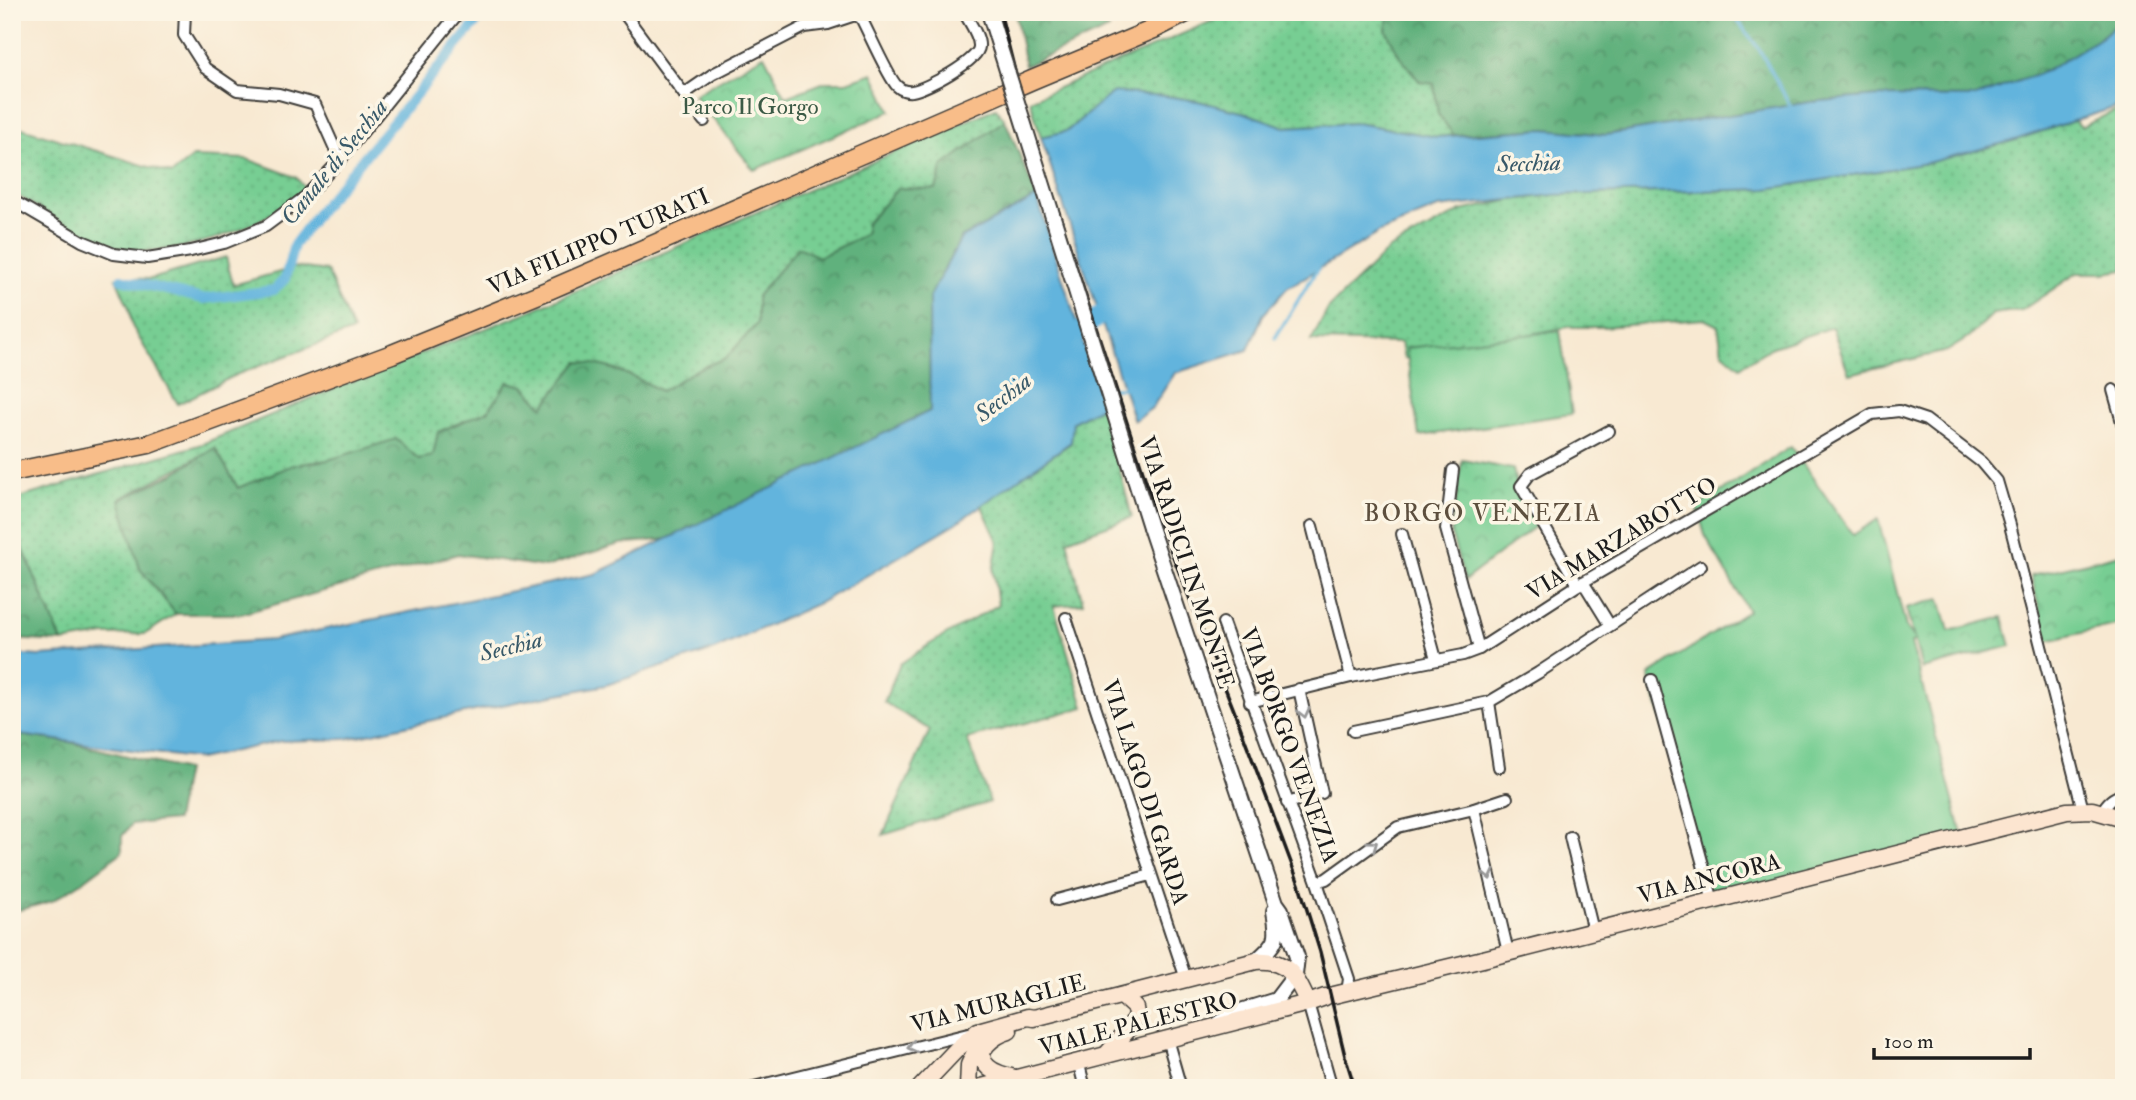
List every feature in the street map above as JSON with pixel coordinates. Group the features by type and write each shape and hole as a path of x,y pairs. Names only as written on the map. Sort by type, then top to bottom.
{"main road":[{"name":"VIA FILIPPO TURATI","path":"12,472 149,444 393,354 549,290 1188,12"},
{"name":"VIA ANCORA","path":"1335,994 2067,811 2102,812 2124,819"},
{"path":"1256,961 1270,960 1295,975"},
{"name":"VIA MURAGLIE","path":"978,1031 1028,1017 1078,1008 1256,961"},
{"name":"VIA RADICI IN MONTE","path":"1295,975 1308,1003"},
{"name":"VIALE PALESTRO","path":"978,1088 1335,994"},
{"path":"1107,1054 1135,1020 1135,1007 1122,996"},
{"path":"1015,1078 989,1068 983,1060 988,1041 996,1035 1072,1015 1078,1008"},
{"path":"968,1088 969,1065 980,1040 993,1031 1032,1021 1034,1018"},
{"path":"920,1088 978,1031"}],"street":[{"path":"185,12 184,35 205,68 237,90 279,94 316,104 340,160"},
{"path":"12,200 92,245 114,254 147,258 213,246 267,226 305,197 340,160 459,12"},
{"path":"623,12 704,121"},
{"path":"684,94 713,74 804,27 828,24 855,15 861,18 895,84 905,91 915,91 961,68 976,56 980,48 978,40 964,12"},
{"name":"VIA RADICI IN MONTE","path":"989,12 1150,527 1276,903 1281,909 1297,957 1295,975"},
{"path":"2113,390 2124,429"},
{"name":"VIA MARZABOTTO","path":"1250,702 1351,677 1463,655 1479,649 1581,584 1871,414 1899,411 1926,420 1988,469 1997,481 2083,810"},
{"path":"1609,431 1530,474 1521,486 1581,584 1609,624"},
{"path":"1453,470 1446,529 1479,649"},
{"path":"1312,526 1351,677"},
{"path":"1402,534 1436,659"},
{"path":"1353,731 1489,702 1538,673 1700,566"},
{"name":"VIA LAGO DI GARDA","path":"1066,618 1186,979"},
{"name":"VIA BORGO VENEZIA","path":"1223,623 1317,882 1313,888 1335,994"},
{"path":"1652,680 1713,901"},
{"path":"1287,803 1322,793 1299,689"},
{"path":"1489,702 1499,768"},
{"path":"2102,812 2105,805 2124,794"},
{"path":"1317,882 1326,879 1398,827 1474,809 1507,798"},
{"path":"1474,809 1508,952"},
{"path":"1570,838 1593,931"},
{"path":"1057,900 1152,875"},
{"path":"1256,961 1269,949 1278,933 1274,910 1276,903"},
{"path":"1215,1027 1234,1013 1276,1000 1295,975"},
{"name":"VIA RADICI IN MONTE","path":"1308,1003 1332,1088"},
{"name":"VIA MURAGLIE","path":"750,1088 978,1031"},
{"path":"1167,1040 1181,1088"},
{"path":"1078,1061 1085,1088"}],"green space":[{"path":"1015,12 1103,12 1109,29 1025,66"},
{"path":"1233,12 1389,12 1386,30 1434,84 1438,114 1454,135 1437,137 1356,123 1285,127 1198,101 1113,93 1067,131 1041,137 1030,100"},
{"path":"1389,12 2124,12 2124,18 2100,38 2046,71 1975,97 1878,96 1810,102 1606,135 1544,129 1454,135 1438,114 1434,84 1420,82 1400,57 1386,30"},
{"name":"Parco Il Gorgo","path":"764,55 786,97 825,82 847,82 873,73 891,111 754,170 694,95"},
{"path":"2124,106 2124,270 2077,273 2022,310 1993,314 1968,338 1947,351 1849,374 1832,327 1770,348 1740,367 1722,352 1718,326 1704,319 1568,327 1404,359 1401,343 1311,341 1328,309 1389,249 1461,211 1512,200 1554,195 1767,189 1927,163 2012,141 2074,121 2082,127"},
{"path":"996,108 1005,120 943,166 936,189 867,234 819,257 757,296 757,324 726,358 698,369 661,391 611,368 578,362 543,407 524,386 508,382 488,411 438,432 433,456 419,459 328,460 293,465 238,488 215,448 120,499 140,569 176,614 145,634 105,635 62,642 12,522 12,500 202,444 525,313"},
{"path":"1005,120 1037,197 961,238 929,298 930,411 668,539 620,544 545,567 458,554 241,614 176,614 140,569 120,500 173,474 215,448 238,488 293,465 328,460 396,439 419,459 433,456 438,432 488,411 508,382 524,386 543,407 578,362 611,368 661,391 698,369 726,358 757,324 757,296 798,247 819,257 866,234 866,224 898,188 936,189 943,166"},
{"path":"12,125 172,174 193,157 247,159 296,177 305,188 271,214 217,238 154,251 116,247 76,230 12,192"},
{"path":"226,257 233,285 297,267 327,271 353,331 238,374 178,404 132,326 129,308 116,278 151,279"},
{"path":"1560,331 1572,414 1419,436 1406,348"},
{"path":"1103,406 1132,517 1067,540 1083,603 1054,606 1084,707 967,739 990,802 883,835 930,730 884,702 900,664 998,605 993,571 998,542 981,504 1071,443 1073,422"},
{"path":"1791,447 1853,535 1878,519 1906,627 1915,640 1911,643 1963,838 1713,903 1649,675 1748,611 1705,535 1697,507"},
{"path":"1462,460 1513,469 1518,491 1537,525 1465,580 1451,534"},
{"path":"12,522 62,642 12,639"},
{"path":"2120,554 2124,566 2124,623 2047,641 2031,576"},
{"path":"1940,599 1949,631 2003,617 2011,646 1922,669 1906,608"},
{"path":"12,734 69,742 186,770 176,820 132,824 122,836 122,852 82,882 52,901 12,912"}],"water":[{"path":"2124,18 2124,100 2113,108 2012,141 1927,163 1767,189 1554,195 1438,208 1380,232 1287,288 1263,315 1248,350 1175,373 1152,408 1134,421 1041,137 1067,131 1113,92 1198,101 1285,127 1356,123 1437,137 1544,129 1606,135 1810,102 1878,96 1975,97 2046,71 2100,38"},
{"path":"1037,197 1103,406 1073,422 1071,442 955,524 821,602 714,650 606,685 345,739 281,741 199,759 12,734 12,654 39,656 272,640 595,574 930,411 929,298 961,238"}],"waterway":[{"name":"Canale di Secchia","path":"121,279 203,299 274,290 285,279 294,245 319,211 485,12"},
{"path":"1731,12 1759,49 1790,105"},
{"path":"1275,338 1318,268"},
{"name":"Secchia","path":"1072,337 1120,300"},
{"path":"1110,388 1126,388"}],"railway":[{"path":"1000,12 1023,103 1159,521 1299,884 1320,952 1355,1088"}],"district":[{"name":"BORGO VENEZIA","path":"1483,513"}]}
